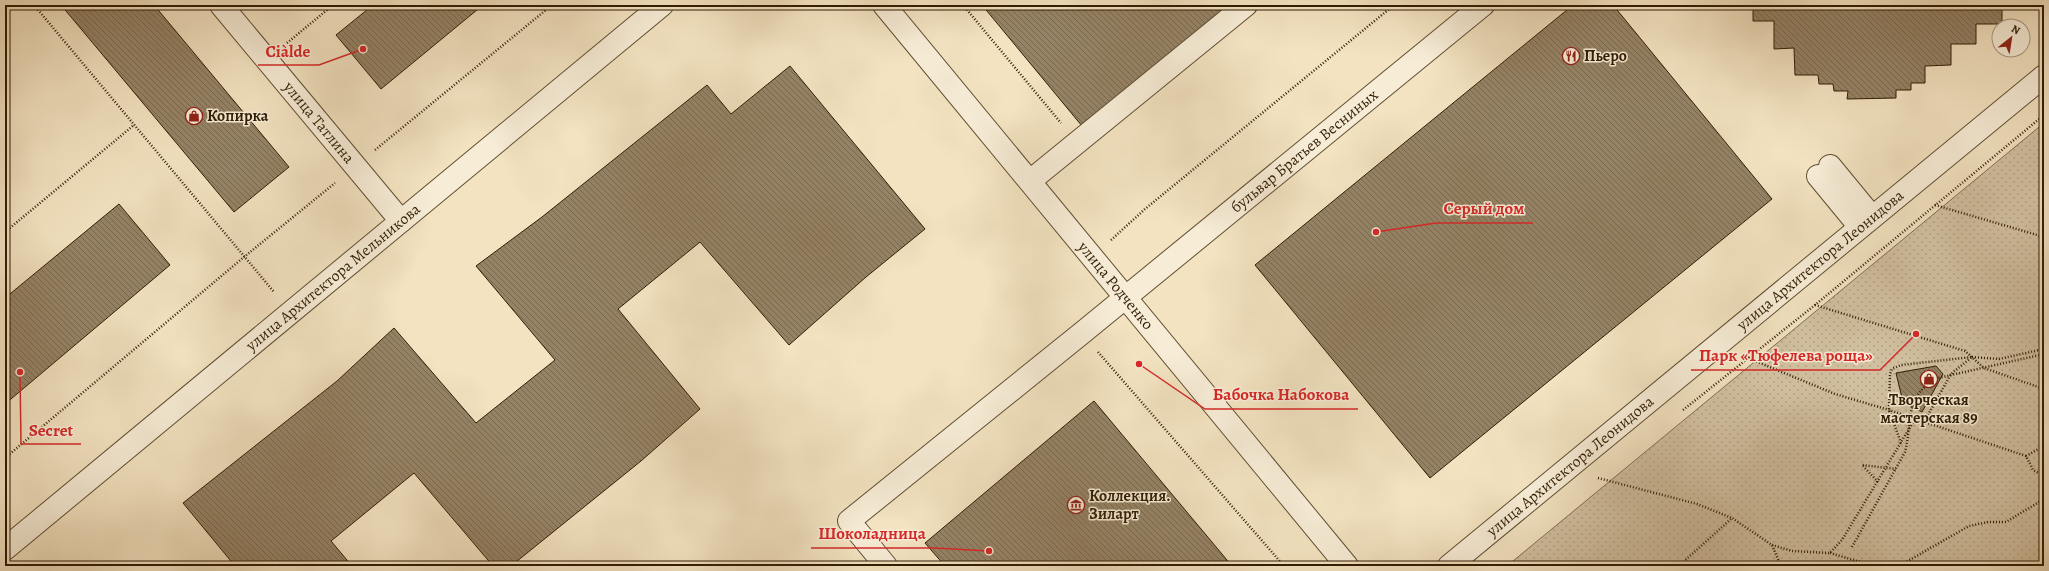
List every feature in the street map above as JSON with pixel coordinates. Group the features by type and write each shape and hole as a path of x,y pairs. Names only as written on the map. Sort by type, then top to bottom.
{"street":[{"name":"улица Татлина","path":"221,5 401,222"},
{"name":"улица Архитектора Мельникова","path":"8,540 291,312 662,5"},
{"name":"улица Родченко","path":"884,5 1347,566"},
{"path":"1030,181 1246,5"},
{"name":"бульвар Братьев Весниных","path":"886,566 849,521 1082,333 1483,5"},
{"name":"улица Архитектора Леонидова","path":"1449,566 2044,76"},
{"path":"1824,171 1866,222"}],"path":[{"path":"34,5 291,312"},
{"path":"267,60 333,5"},
{"path":"5,458 244,257 552,5"},
{"path":"963,5 1077,143"},
{"path":"1092,257 1145,208 1394,5"},
{"path":"1679,413 1815,305 2044,115"},
{"path":"5,232 134,125"},
{"path":"1934,205 2044,236"},
{"path":"1815,305 1965,351 1984,368 2044,388"},
{"path":"1082,333 1284,566"},
{"path":"1901,443 1889,410 1890,374 1895,367 1972,357 2000,359 2044,349"},
{"path":"1852,547 1905,452 1908,439 1909,412 1915,398 1929,383 1938,378 2044,354"},
{"path":"1924,422 1951,374 1972,357"},
{"path":"1748,358 1835,394 1889,410 2026,456 2033,470 2044,476"},
{"path":"1830,553 1842,540 1916,419"},
{"path":"2026,456 2044,446"},
{"path":"1878,482 1862,465 1896,469"},
{"path":"1592,482 1605,473"},
{"path":"1598,478 1697,504 1732,518 1772,546 1792,551 1830,553 1874,566"},
{"path":"1899,566 1969,526 1978,523 2006,522 2044,498"},
{"path":"1679,566 1732,518"},
{"path":"1772,546 1781,566"}],"shaded area":[{"path":"2044,123 2044,566 1507,566"}],"building":[{"path":"61,5 154,5 289,167 234,212"},
{"path":"373,5 483,5 381,89 336,35"},
{"path":"982,5 1228,5 1082,126"},
{"path":"1573,5 1613,5 1772,199 1430,478 1255,265"},
{"path":"1753,5 2002,5 2002,18 1991,18 1991,24 1976,24 1976,44 1951,44 1951,65 1925,66 1925,83 1911,83 1911,90 1896,90 1896,98 1847,99 1848,91 1834,91 1833,84 1819,84 1818,75 1795,75 1794,48 1774,49 1774,21 1753,21"},
{"path":"790,66 925,229 866,277 789,345 700,242 618,309 700,409 641,461 511,566 493,566 414,473 331,541 352,566 235,566 183,503 337,381 394,328 476,423 555,360 476,266 542,217 707,85 731,114"},
{"path":"119,204 170,265 5,404 5,298"},
{"path":"1936,366 1943,374 1922,412 1903,402 1896,373"},
{"name":"Коллекция. Зиларт","path":"1094,401 1232,566 945,566 925,543"}],"place":[{"name":"Ciàlde","path":"363,49"},
{"name":"Пьеро","path":"1571,56"},
{"name":"Копирка","path":"194,116"},
{"name":"Серый дом","path":"1376,232"},
{"name":"Парк «Тюфелева роща»","path":"1916,334"},
{"name":"Бабочка Набокова","path":"1139,364"},
{"name":"Secret","path":"20,372"},
{"name":"Творческая мастерская 89","path":"1929,379"},
{"name":"Коллекция. Зиларт","path":"1076,505"},
{"name":"Шоколадница","path":"989,551"}]}
